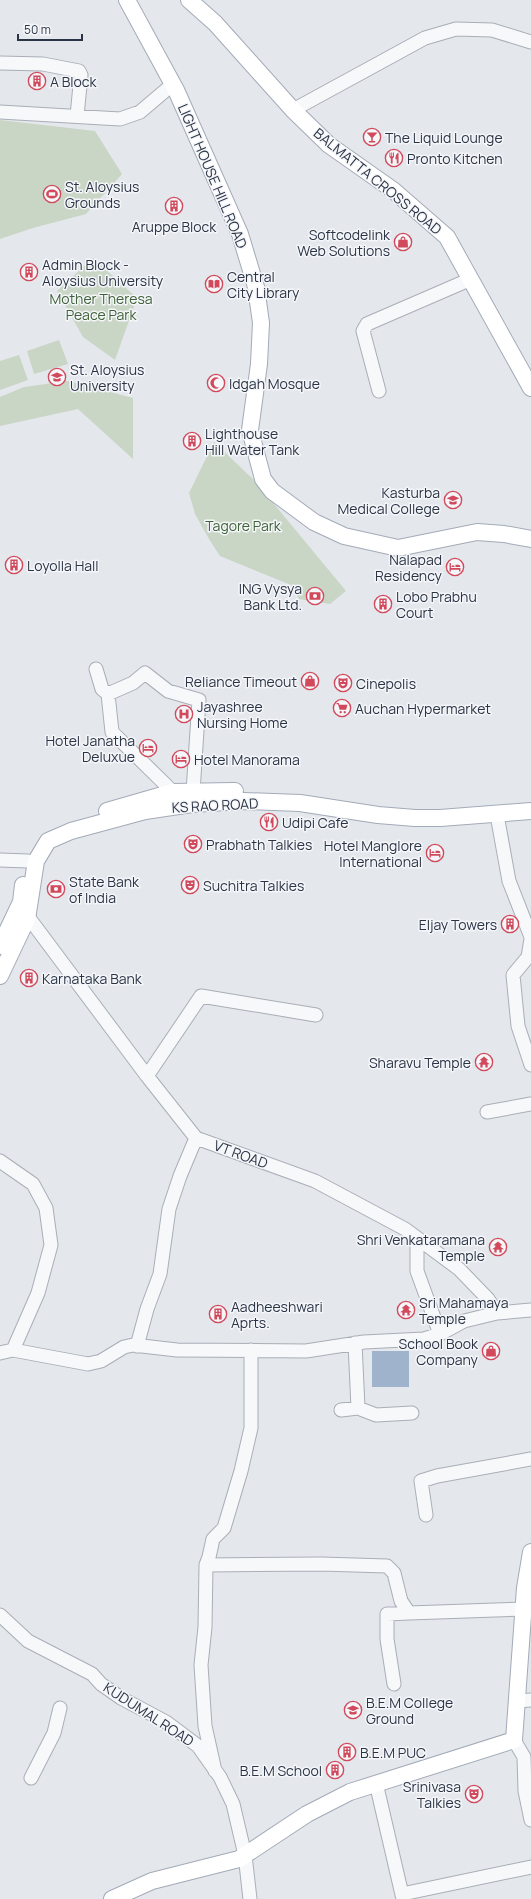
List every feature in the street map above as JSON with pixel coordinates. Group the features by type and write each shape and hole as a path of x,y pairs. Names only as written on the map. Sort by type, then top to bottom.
{"main road":[{"name":"LIGHT HOUSE HILL ROAD","path":"127,0 173,84 240,234 256,287 261,323 259,364 250,430 263,479 272,491 314,522 344,536 398,548 477,532 504,534 531,539"},
{"path":"139,0 158,34 158,55"},
{"name":"BALMATTA CROSS ROAD","path":"190,0 215,23 293,110 329,145 393,190 440,230 454,247 531,388"},
{"path":"0,946 23,910 28,856 43,834 57,827 174,799 193,792 245,792 300,796 398,809 459,812 531,802"},
{"name":"KS RAO ROAD","path":"0,976 23,910 36,861 48,841 71,831 137,813 174,799 192,804 244,801 300,803 378,815 415,818 497,815 531,811"},
{"path":"112,1899 129,1896 152,1882 229,1862 245,1855 324,1805 350,1792 514,1740 524,1701 524,1609 528,1588 531,1552"}],"street":[{"path":"293,110 425,38 456,29 492,30 531,42"},
{"path":"0,63 43,64 79,71 81,75 77,116"},
{"path":"0,112 120,119 135,115 173,84"},
{"path":"379,391 363,331 364,326 471,279"},
{"path":"96,669 102,690 108,694"},
{"path":"108,694 133,683 145,673 168,691 199,700 193,792"},
{"path":"108,694 112,732 174,799"},
{"path":"497,815 509,881 531,938 528,957 513,975 518,1026 529,1049 531,1065"},
{"path":"0,860 28,856"},
{"name":"VT ROAD","path":"23,910 147,1076 196,1138 315,1181 405,1229 459,1268 488,1299 496,1313"},
{"path":"147,1076 201,996 316,1015"},
{"path":"487,1112 531,1104"},
{"path":"137,1346 147,1308 160,1274 169,1209 180,1176 196,1138"},
{"path":"0,1161 33,1184 46,1208 51,1245 38,1293 13,1350"},
{"path":"417,1238 417,1271 440,1334"},
{"path":"0,1353 13,1350 88,1364 101,1361 124,1347 137,1346 177,1350 306,1351 355,1344 424,1340 440,1334 464,1321 496,1313 531,1310"},
{"path":"355,1344 358,1408"},
{"path":"216,1771 205,1726 201,1665 206,1565 210,1557 213,1539 224,1528 241,1471 251,1428 251,1350"},
{"path":"341,1410 358,1408 376,1416 412,1413"},
{"path":"426,1515 421,1481 437,1476 531,1459"},
{"path":"206,1565 321,1564 387,1566 394,1573 401,1601 409,1614"},
{"path":"394,1684 387,1639 387,1614 524,1609"},
{"name":"KUDUMAL ROAD","path":"0,1615 28,1641 48,1653 83,1668 121,1698 166,1722 198,1746 216,1771 233,1804 245,1855 250,1899"},
{"path":"31,1778 54,1733 60,1708"},
{"path":"181,1733 202,1732 205,1726"},
{"path":"514,1740 524,1757 531,1820"},
{"path":"376,1783 402,1896 531,1867"}],"green space":[{"name":"St. Aloysius Grounds","path":"0,120 95,131 122,174 86,214 33,228 0,239"},
{"name":"Mother Theresa Peace Park","path":"93,258 137,298 115,360 83,337 57,291"},
{"path":"59,340 68,364 34,374 27,351"},
{"path":"19,355 28,380 0,390 0,361"},
{"path":"68,381 133,398 133,459 78,409 0,426 0,397 24,387"},
{"name":"Tagore Park","path":"214,442 255,481 346,591 330,604 299,599 291,585 220,556 195,514 189,493"}],"water":[{"path":"372,1351 409,1351 409,1387 372,1387"}],"place":[{"name":"A Block","path":"37,81"},
{"name":"The Liquid Lounge","path":"372,137"},
{"name":"Pronto Kitchen","path":"394,158"},
{"name":"St. Aloysius Grounds","path":"52,194"},
{"name":"Aruppe Block","path":"174,206"},
{"name":"Softcodelink Web Solutions","path":"403,242"},
{"name":"Admin Block - Aloysius University","path":"29,272"},
{"name":"Central City Library","path":"214,284"},
{"name":"St. Aloysius University","path":"57,377"},
{"name":"Idgah Mosque","path":"216,383"},
{"name":"Lighthouse Hill Water Tank","path":"192,441"},
{"name":"Kasturba Medical College","path":"453,500"},
{"name":"Loyolla Hall","path":"14,565"},
{"name":"Nalapad Residency","path":"455,567"},
{"name":"ING Vysya Bank Ltd.","path":"315,596"},
{"name":"Lobo Prabhu Court","path":"383,604"},
{"name":"Reliance Timeout","path":"310,681"},
{"name":"Cinepolis","path":"343,683"},
{"name":"Auchan Hypermarket","path":"342,708"},
{"name":"Jayashree Nursing Home","path":"184,714"},
{"name":"Hotel Janatha Deluxue","path":"148,748"},
{"name":"Hotel Manorama","path":"181,759"},
{"name":"Udipi Cafe","path":"269,822"},
{"name":"Prabhath Talkies","path":"193,844"},
{"name":"Hotel Manglore International","path":"435,853"},
{"name":"Suchitra Talkies","path":"190,885"},
{"name":"State Bank of India","path":"56,889"},
{"name":"Eljay Towers","path":"510,924"},
{"name":"Karnataka Bank","path":"29,978"},
{"name":"Sharavu Temple","path":"484,1062"},
{"name":"Shri Venkataramana Temple","path":"498,1247"},
{"name":"Sri Mahamaya Temple","path":"406,1310"},
{"name":"Aadheeshwari Aprts.","path":"218,1314"},
{"name":"School Book Company","path":"491,1351"},
{"name":"B.E.M College Ground","path":"353,1710"},
{"name":"B.E.M PUC","path":"347,1752"},
{"name":"B.E.M School","path":"335,1770"},
{"name":"Srinivasa Talkies","path":"474,1794"}]}
